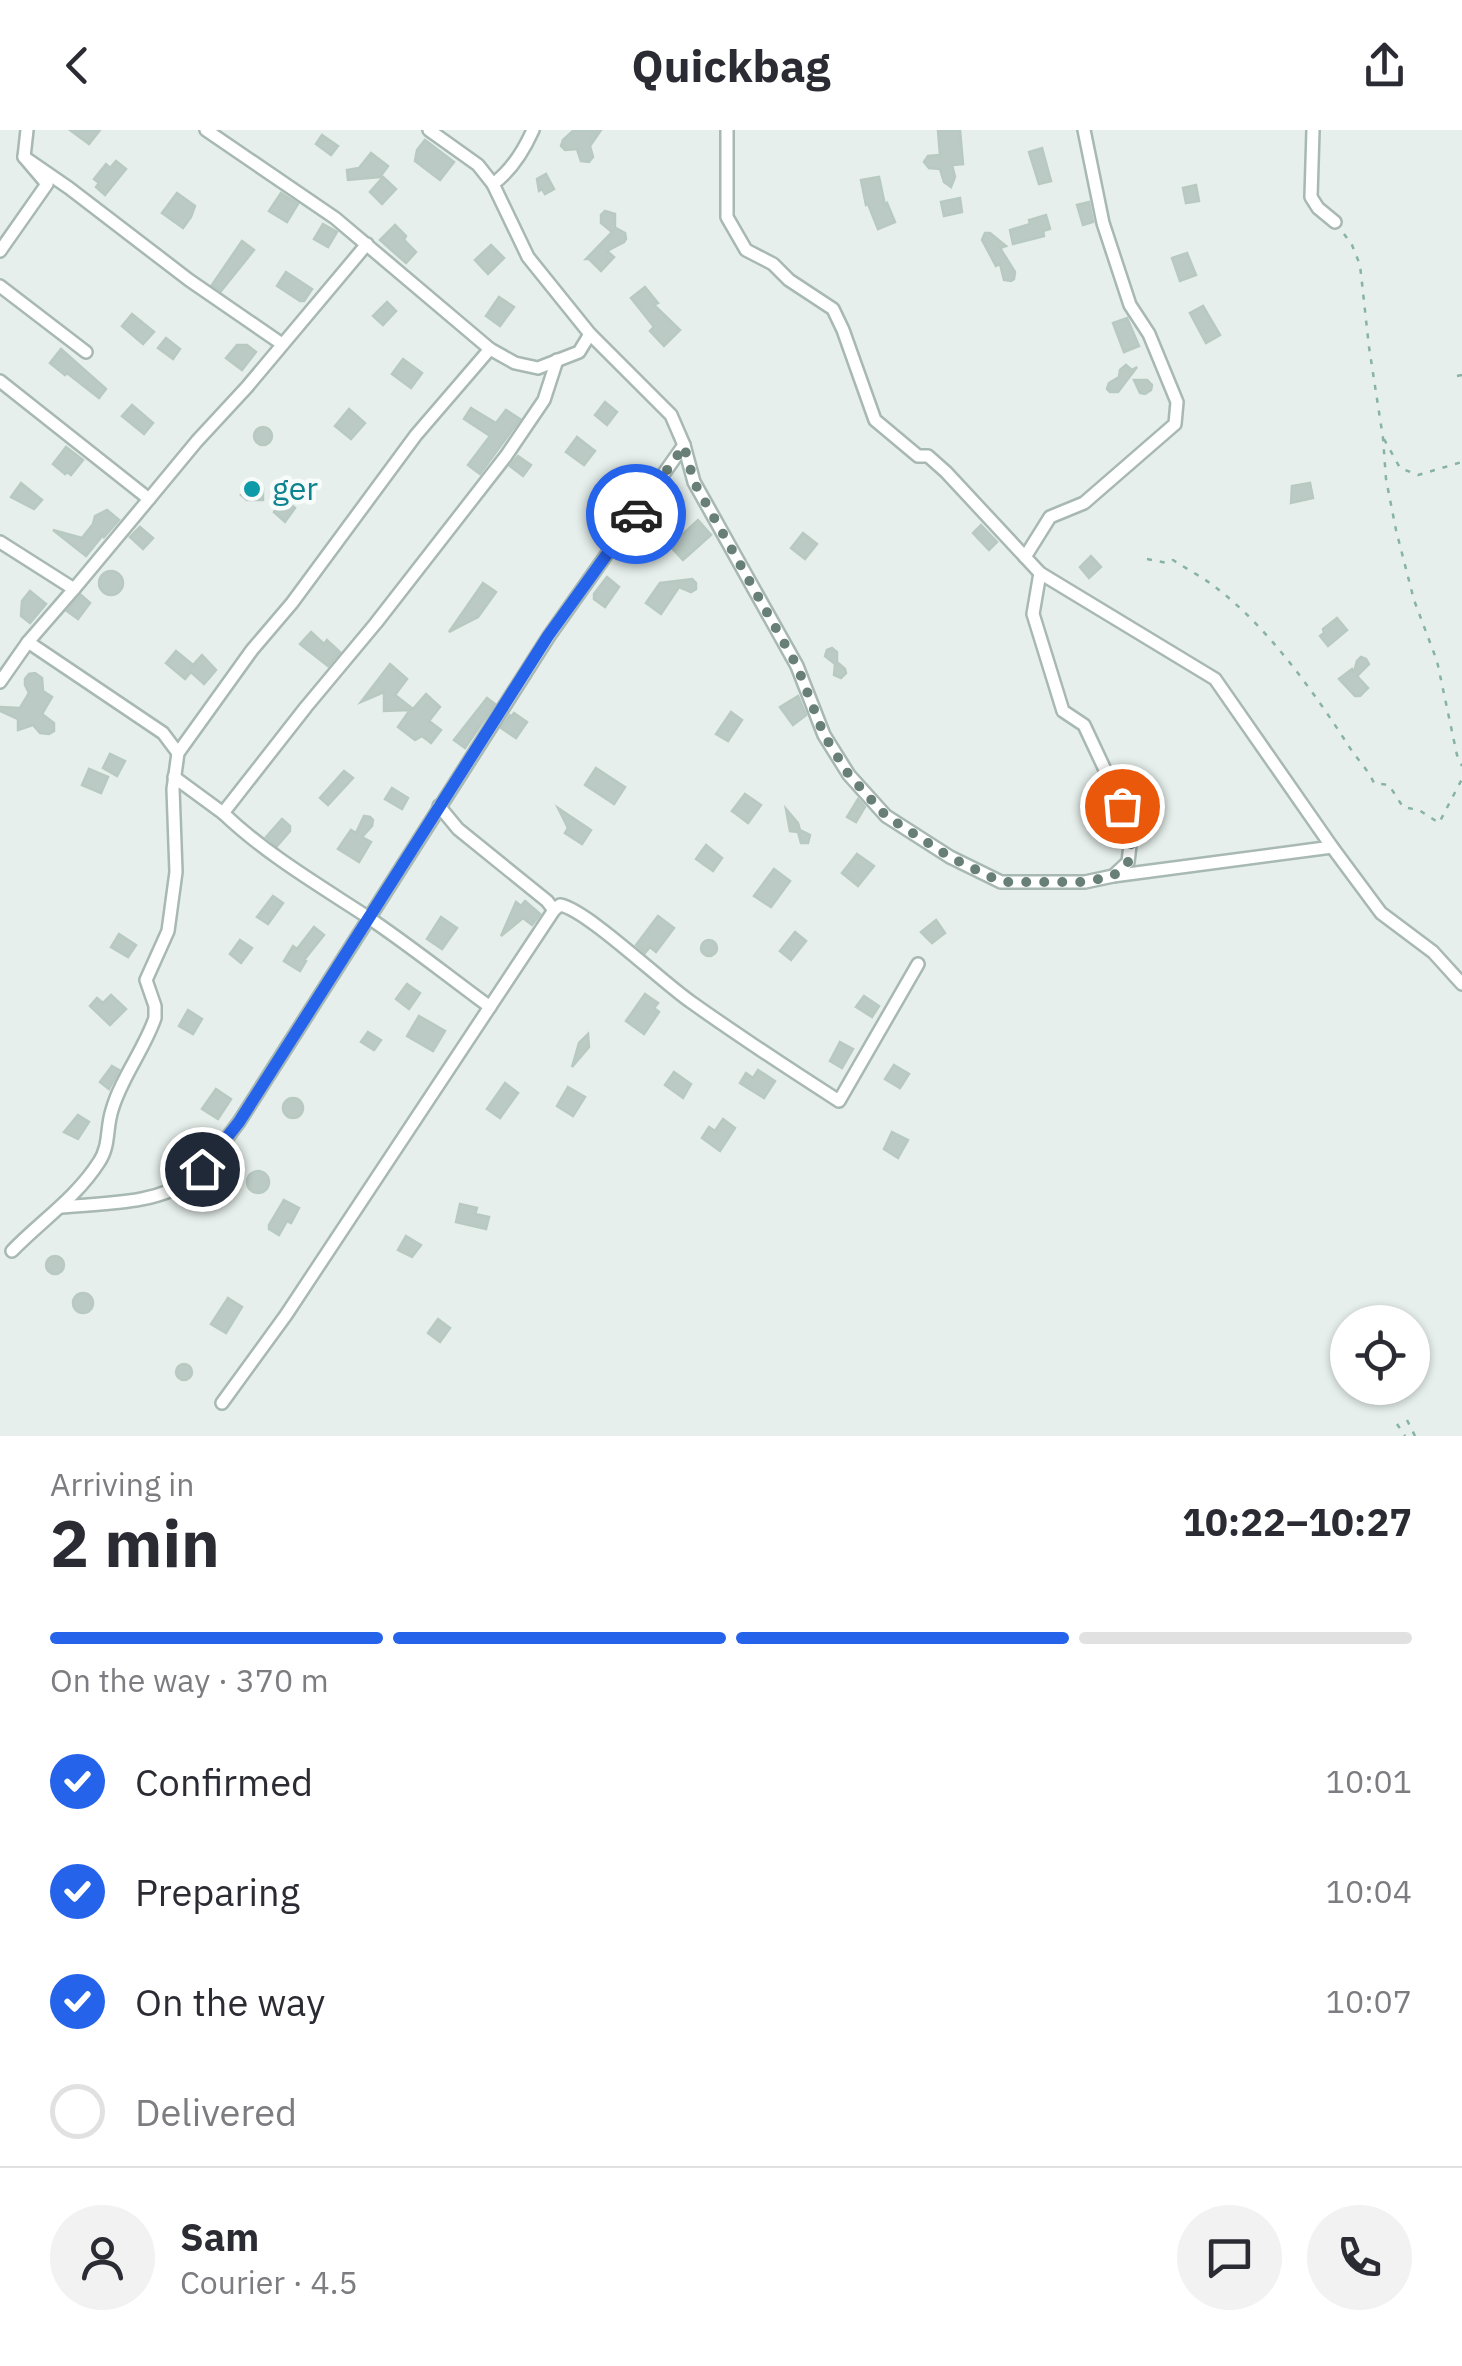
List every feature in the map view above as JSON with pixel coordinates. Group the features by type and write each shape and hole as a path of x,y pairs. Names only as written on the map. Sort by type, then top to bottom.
{"street":[{"path":"0,251 47,184 24,157 27,130"},
{"path":"206,130 336,218 490,349 515,364 538,368 579,352 590,334"},
{"path":"429,130 478,165 493,184 528,257 590,334 671,415 694,482 797,666 824,735 849,775 886,816 950,857 1001,882 1085,882 1332,847"},
{"path":"493,184 502,178 533,130"},
{"path":"727,130 727,216 746,250 773,264 789,280 833,309 875,420 918,456 928,456 946,472 1040,573 1215,679 1382,912 1432,952 1462,984"},
{"path":"1025,557 1050,517 1084,502 1175,424 1177,402 1150,334 1130,305 1103,223 1084,130"},
{"path":"1314,130 1311,196 1318,208 1336,222"},
{"path":"24,157 282,344"},
{"path":"0,682 28,642 367,244"},
{"path":"0,286 86,352"},
{"path":"12,1250 74,1194 105,1152 112,1111 155,1018 146,980 168,932 176,872 172,789 178,752 416,435 490,349"},
{"path":"223,813 506,456 544,400 558,360"},
{"path":"0,381 149,499"},
{"path":"61,1207 142,1198 189,1181 202,1169 239,1122 548,636 684,446"},
{"path":"0,542 74,589"},
{"path":"1040,573 1033,614 1063,711 1084,724 1122,806 1132,838 1128,862 1113,876"},
{"path":"28,642 164,733 178,752"},
{"path":"174,777 308,880 368,918 490,1007"},
{"path":"440,806 458,829 554,910"},
{"path":"222,1403 286,1315 560,906 567,906 590,922 692,1003 840,1101 918,964"}],"path":[{"path":"1336,222 1360,265 1386,480 1396,530 1414,600 1437,661 1462,766"},
{"path":"1383,438 1400,468 1418,474 1462,462"},
{"path":"1147,559 1167,563 1172,560 1217,588 1250,618 1335,722 1374,782 1389,786 1403,807 1419,810 1438,823 1462,779"},
{"path":"1407,1420 1415,1436"},
{"path":"1397,1424 1406,1436"}],"building":[{"path":"70,130 100,130 89,144"},
{"path":"574,130 601,130 590,146 593,157 589,162 581,161 577,149 565,150 561,146"},
{"path":"938,130 960,130 963,164 952,165 955,177 951,187 944,182 940,169 929,168 924,162 928,156 940,155"},
{"path":"322,135 338,146 331,155 316,144"},
{"path":"425,140 454,162 440,180 415,161"},
{"path":"1042,148 1051,181 1039,184 1029,152"},
{"path":"371,153 388,166 380,177 348,180 347,170 359,168"},
{"path":"116,161 126,169 105,195 94,179 106,164 110,168"},
{"path":"546,174 554,189 545,194 542,189 539,191 537,179"},
{"path":"383,177 396,189 382,204 370,192"},
{"path":"879,177 885,205 895,222 878,229 866,205 861,180"},
{"path":"1196,185 1199,201 1186,203 1183,188"},
{"path":"177,193 195,206 183,228 162,213"},
{"path":"281,193 298,204 287,222 269,211"},
{"path":"960,198 962,212 944,216 941,202"},
{"path":"1089,202 1093,222 1083,225 1077,205"},
{"path":"605,211 615,214 615,229 625,233 626,239 607,251 614,257 601,271 586,259 612,232 601,223"},
{"path":"1046,215 1050,229 1043,231 1044,236 1013,244 1010,230"},
{"path":"323,224 337,232 328,247 314,239"},
{"path":"395,225 416,252 406,263 380,240"},
{"path":"985,233 1006,246 1000,248 1015,272 1011,281 1004,280 1000,264 996,266 982,240"},
{"path":"242,241 254,250 221,291 212,285"},
{"path":"491,245 504,258 488,274 475,260"},
{"path":"1187,253 1196,275 1180,281 1172,258"},
{"path":"286,272 312,289 304,301 277,286"},
{"path":"645,287 658,303 654,305 680,330 664,346 650,331 654,327 631,298"},
{"path":"499,297 514,307 500,326 486,316"},
{"path":"387,302 396,311 383,325 373,316"},
{"path":"1203,306 1220,335 1206,343 1190,313"},
{"path":"132,314 154,332 143,344 122,326"},
{"path":"1127,318 1139,346 1124,352 1113,323"},
{"path":"166,338 180,349 173,359 158,348"},
{"path":"237,345 247,345 256,352 242,370 226,358"},
{"path":"61,349 106,389 99,398 50,363"},
{"path":"403,359 422,373 411,388 392,374"},
{"path":"1126,365 1132,370 1137,367 1118,392 1110,392 1109,383 1119,377"},
{"path":"1134,380 1147,380 1151,390 1140,393"},
{"path":"605,402 617,412 607,425 595,415"},
{"path":"132,405 153,423 144,434 122,416"},
{"path":"471,408 496,423 506,410 520,419 480,474 468,465 490,436 464,419"},
{"path":"349,409 365,423 351,439 335,426"},
{"name":"ger","path":"263,427 272,436 263,445 254,436"},
{"path":"577,437 595,451 584,465 566,452"},
{"path":"66,447 83,460 71,475 53,464"},
{"path":"518,456 531,465 523,476 510,466"},
{"name":"ger","path":"257,480 263,488 263,500 247,500 241,495"},
{"path":"21,483 42,500 34,509 11,497"},
{"path":"1310,483 1313,498 1291,503 1292,486"},
{"path":"284,499 295,508 285,522 274,512"},
{"path":"107,510 119,520 86,556 53,530 82,538 95,516"},
{"path":"698,520 711,535 683,560 670,546"},
{"path":"981,525 997,542 989,550 973,533"},
{"path":"140,527 153,538 143,549 130,537"},
{"path":"803,533 817,544 805,559 791,548"},
{"path":"1091,556 1101,567 1089,578 1080,567"},
{"path":"111,571 123,583 111,595 99,583"},
{"path":"607,577 619,587 605,607 594,599 594,594"},
{"path":"692,579 696,589 691,592 679,587 661,614 646,603 660,583"},
{"path":"483,583 496,592 478,617 449,632"},
{"path":"30,591 46,604 30,623 21,616 22,601"},
{"path":"81,595 90,603 78,619 67,611"},
{"path":"1337,618 1347,630 1328,646 1320,636"},
{"path":"311,632 340,652 328,666 300,644"},
{"path":"832,648 837,652 837,662 845,669 841,678 834,675 835,664 825,656"},
{"path":"176,651 193,665 202,655 216,670 204,684 191,672 185,679 166,663"},
{"path":"1361,657 1369,664 1357,676 1368,688 1355,696 1339,679 1352,669 1354,672"},
{"path":"390,664 407,679 395,695 413,709 426,694 440,707 429,721 441,730 431,743 422,736 415,740 398,727 410,710 384,711 384,692 361,702"},
{"path":"35,673 42,678 43,691 52,697 42,714 54,723 54,731 49,734 40,733 33,725 18,730 18,719 0,711 0,707 20,708 29,693 25,679"},
{"path":"798,696 806,715 793,725 780,707"},
{"path":"487,698 495,704 465,748 454,740"},
{"path":"731,712 742,720 728,741 716,734"},
{"path":"514,713 527,722 516,738 501,728"},
{"path":"110,754 125,761 117,776 103,768"},
{"path":"596,768 625,787 614,804 585,785"},
{"path":"89,769 108,777 101,793 82,785"},
{"path":"344,771 353,778 328,805 320,798"},
{"path":"392,788 408,798 402,809 385,799"},
{"path":"745,794 761,805 748,823 732,811"},
{"path":"858,799 865,807 856,822 847,817"},
{"path":"558,808 591,830 582,844 565,833 568,828"},
{"path":"786,809 800,830 810,835 808,843 801,843 798,832 790,831"},
{"path":"364,816 373,820 362,837 371,842 359,862 338,849 351,830 356,833"},
{"path":"282,819 290,831 277,846 266,837"},
{"path":"706,845 722,858 713,871 696,859"},
{"path":"857,854 874,866 858,886 842,873"},
{"path":"774,869 790,881 771,907 754,896"},
{"path":"273,896 283,903 268,924 257,917"},
{"path":"525,901 540,914 538,917 532,925 523,918 501,936 516,902 521,906"},
{"path":"658,916 674,928 656,952 650,947 645,953 636,945"},
{"path":"441,917 457,928 442,949 427,939"},
{"path":"936,920 945,933 932,943 921,932"},
{"path":"314,927 324,935 300,971 284,961 293,946 297,949"},
{"path":"795,932 806,941 791,960 780,951"},
{"path":"119,934 136,945 128,957 111,947"},
{"path":"240,940 252,948 241,963 230,954"},
{"path":"709,940 717,948 709,956 701,948"},
{"path":"407,984 420,993 409,1009 396,999"},
{"path":"645,994 658,1003 654,1008 659,1012 644,1034 626,1021"},
{"path":"111,995 126,1009 110,1025 90,1006 97,998 103,1003"},
{"path":"864,996 879,1006 872,1017 856,1007"},
{"path":"188,1010 202,1019 193,1034 179,1026"},
{"path":"419,1016 445,1031 433,1051 407,1036"},
{"path":"368,1032 381,1040 374,1050 361,1042"},
{"path":"588,1034 589,1047 572,1067 579,1043"},
{"path":"840,1042 853,1049 842,1068 830,1061"},
{"path":"894,1065 909,1074 900,1088 885,1079"},
{"path":"112,1066 119,1070 109,1089 100,1082"},
{"path":"758,1070 775,1081 764,1098 740,1083 746,1073 753,1078"},
{"path":"674,1072 691,1084 683,1098 665,1085"},
{"path":"505,1083 518,1093 500,1118 487,1109"},
{"path":"568,1087 585,1097 573,1116 557,1106"},
{"path":"216,1089 231,1099 218,1119 202,1109"},
{"path":"293,1098 303,1108 293,1118 283,1108"},
{"path":"78,1115 89,1122 78,1139 64,1132"},
{"path":"723,1119 735,1128 720,1151 702,1138 709,1127 715,1131"},
{"path":"892,1132 908,1140 898,1158 884,1149"},
{"path":"258,1171 266,1174 266,1190 258,1193 250,1190 247,1182 250,1174"},
{"path":"284,1200 299,1208 279,1235 269,1225"},
{"path":"460,1204 477,1208 475,1214 489,1217 486,1229 456,1222"},
{"path":"406,1236 421,1245 412,1257 398,1250"},
{"path":"55,1256 62,1258 62,1272 55,1274 48,1272 46,1265 48,1258"},
{"path":"79,1293 87,1293 93,1303 87,1313 79,1313 73,1307 73,1299"},
{"path":"228,1298 242,1307 226,1333 211,1324"},
{"path":"438,1319 450,1328 440,1342 428,1333"},
{"path":"184,1364 192,1372 184,1380 176,1372"}],"way so far":[{"path":"636,514 684,446 694,482 797,666 824,735 849,775 886,816 950,857 1001,882 1085,882 1113,876 1128,862 1132,838 1122,806"}],"place":[{"name":"ger","path":"252,489"}],"route":[{"path":"202,1169 239,1122 548,636 636,514"}]}
